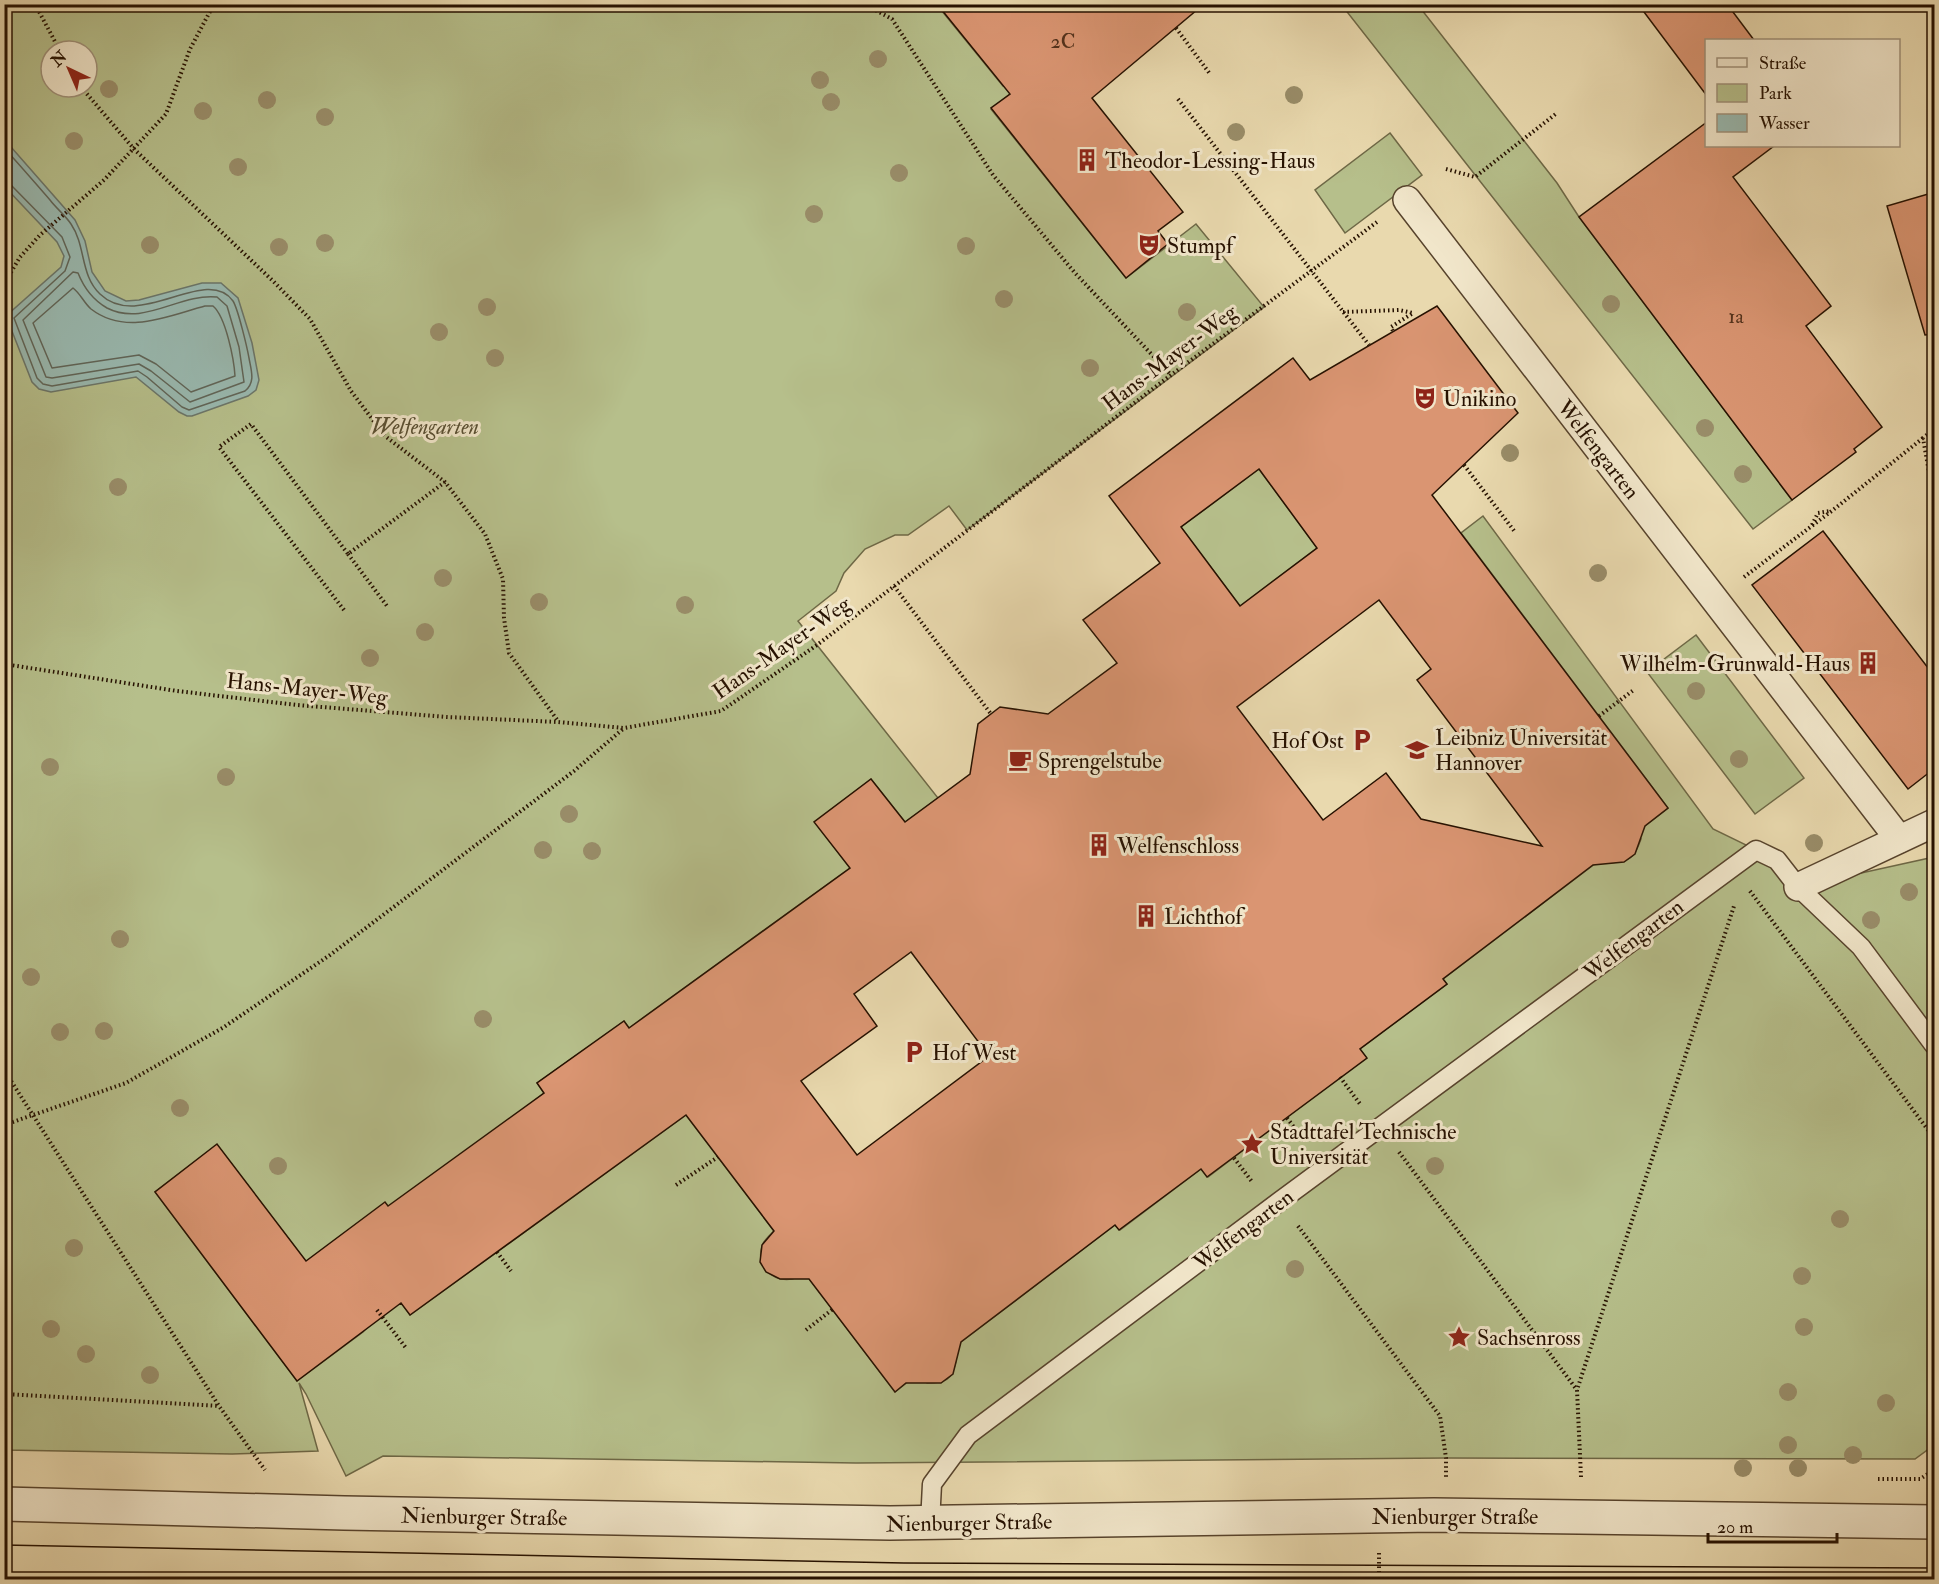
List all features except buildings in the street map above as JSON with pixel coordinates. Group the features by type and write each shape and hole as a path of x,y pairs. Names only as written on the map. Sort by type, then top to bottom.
{"street":[{"name":"Welfengarten","path":"1407,200 1899,839"},
{"path":"1798,887 1935,823"},
{"name":"Nienburger Straße","path":"4,1504 344,1513 930,1523 1434,1515 1935,1522"}],"lane":[{"name":"Welfengarten","path":"930,1523 932,1484 968,1435 1380,1127 1737,873 1756,850 1777,860 1798,887 1861,947 1935,1045"}],"path":[{"path":"34,4 53,39"},
{"path":"4,285 20,257 40,236 104,180 166,114 190,49 214,4"},
{"path":"864,4 892,19 993,175 1075,273 1171,375"},
{"path":"1176,28 1210,74"},
{"path":"91,99 134,149 310,319 351,391 385,436 445,482 485,534 503,579 504,618 509,653 558,722"},
{"path":"1178,99 1369,345"},
{"path":"1446,169 1475,177 1557,113"},
{"path":"1311,271 1407,200"},
{"name":"Hans-Mayer-Weg","path":"4,664 297,705 447,717 558,722 624,728 721,711 817,645 1311,271"},
{"path":"1342,312 1399,310 1413,313 1391,327 1393,331"},
{"path":"344,610 219,447 251,424 387,606"},
{"path":"1715,599 1935,429"},
{"path":"1923,438 1929,472 1935,475"},
{"path":"1464,465 1515,532"},
{"path":"348,554 445,482"},
{"path":"894,586 991,714"},
{"path":"1599,716 1635,689"},
{"path":"4,1125 126,1083 224,1027 340,948 574,771 624,728"},
{"path":"1737,873 1935,1138"},
{"path":"1581,1478 1577,1389 1737,873"},
{"path":"4,1070 219,1406 266,1470"},
{"path":"1287,1118 1299,1134"},
{"path":"1380,1127 1577,1389"},
{"path":"676,1185 718,1157"},
{"path":"1280,1201 1440,1416 1446,1458 1446,1479"},
{"path":"497,1252 511,1271"},
{"path":"377,1310 406,1348"},
{"path":"806,1330 833,1310"},
{"path":"4,1394 219,1406"}],"green space":[{"name":"Welfengarten","path":"4,5 937,5 1003,86 1019,87 991,109 1126,278 1196,224 1264,307 967,530 949,506 908,535 895,535 865,549 844,573 836,591 798,621 938,798 905,822 871,779 815,822 850,868 629,1028 624,1021 537,1083 544,1093 313,1271 217,1145 155,1192 297,1381 363,1332 396,1295 410,1315 686,1115 774,1231 762,1246 761,1260 767,1271 778,1278 785,1279 794,1279 805,1273 895,1392 919,1373 927,1383 947,1379 956,1361 949,1351 1115,1225 1120,1230 1201,1169 1208,1177 1366,1057 1360,1049 1447,984 1443,979 1604,857 1610,863 1630,858 1641,839 1636,833 1668,808 1461,533 1483,516 1713,829 1777,860 1798,887 1934,857 1934,1445 1915,1459 1446,1458 856,1463 383,1456 346,1476 299,1383 318,1451 232,1454 5,1450"},
{"path":"1349,5 1418,5 1557,183 1579,217 1792,500 1753,529 1344,8"},
{"path":"1390,133 1422,175 1345,233 1315,190"},
{"path":"1259,469 1317,548 1240,606 1181,527"},
{"path":"1696,635 1804,778 1755,814 1647,672"}],"water":[{"path":"4,139 75,220 85,241 92,272 105,291 126,301 139,300 202,283 221,283 238,298 252,343 259,380 256,390 248,396 187,416 136,377 51,392 39,389 32,382 6,316 61,267 64,256 57,242 5,187"}],"tram line":[{"path":"4,1545 904,1563 1934,1568"},
{"path":"4,1576 188,1580"}],"place":[{"name":"Theodor-Lessing-Haus","path":"1087,160"},
{"name":"Stumpf","path":"1149,245"},
{"name":"Unikino","path":"1425,398"},
{"name":"Wilhelm-Grunwald-Haus","path":"1868,663"},
{"name":"Hof Ost","path":"1362,740"},
{"name":"Leibniz Universität Hannover","path":"1417,750"},
{"name":"Sprengelstube","path":"1020,760"},
{"name":"Welfenschloss","path":"1099,845"},
{"name":"Lichthof","path":"1146,916"},
{"name":"Hof West","path":"914,1052"},
{"name":"Stadttafel Technische Universität","path":"1252,1144"},
{"name":"Sachsenross","path":"1459,1337"}]}
